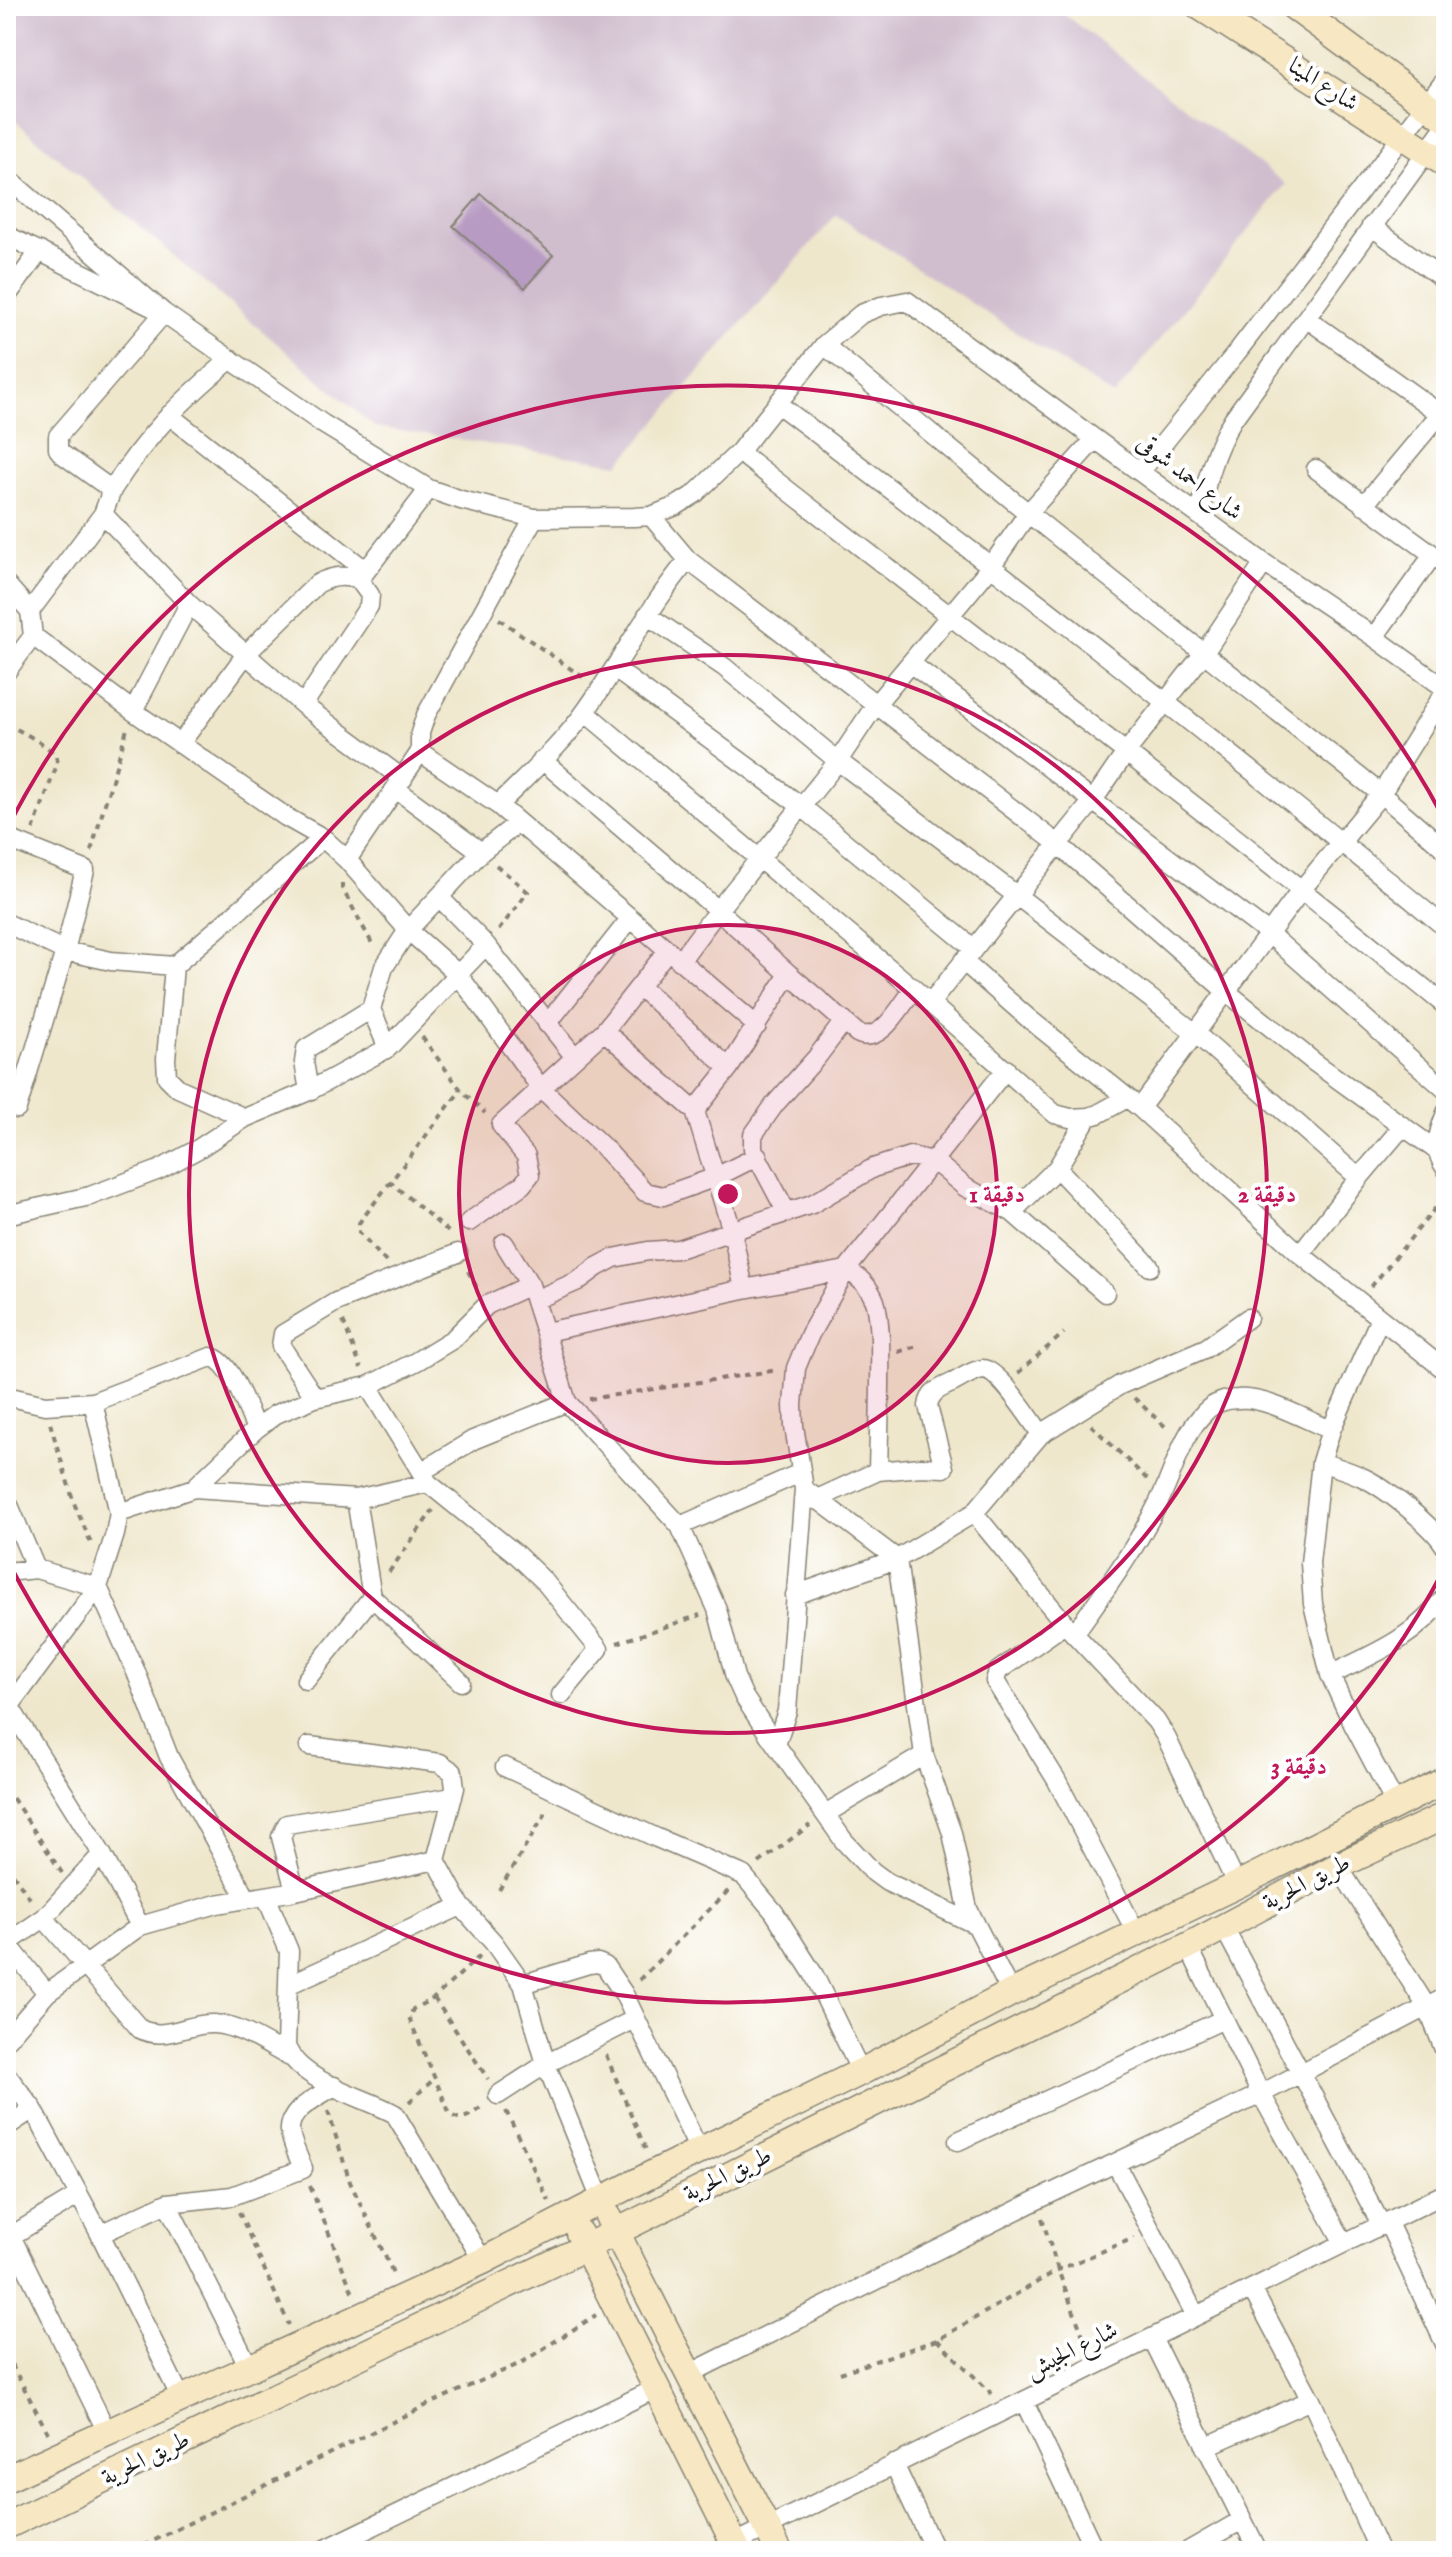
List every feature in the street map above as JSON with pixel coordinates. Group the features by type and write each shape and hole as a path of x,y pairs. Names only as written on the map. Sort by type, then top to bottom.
{"main road":[{"name":"شارع المينا","path":"1199,6 1436,158"},
{"name":"شارع المينا","path":"1293,6 1436,112"},
{"name":"طريق الحرية","path":"6,2479 483,2261 699,2150 861,2072 1011,1993 1137,1934 1446,1780"},
{"name":"طريق الحرية","path":"6,2526 586,2247 1188,1946 1338,1866 1445,1817"},
{"path":"601,2200 774,2539"},
{"path":"564,2218 586,2247 615,2303 730,2548"}],"street":[{"path":"1141,471 1237,352 1402,136 1436,112 1446,79"},
{"path":"1200,516 1211,466 1222,437 1371,226 1436,158 1446,125"},
{"path":"6,177 164,313 323,424 429,489 534,518 651,516 676,506 695,494 739,452 824,345 1028,513 1381,794 1446,850"},
{"path":"1371,226 1446,281"},
{"path":"6,235 164,313"},
{"path":"6,297 40,251"},
{"name":"شارع احمد شوقى","path":"824,345 861,314 907,301 1264,563 1446,690"},
{"path":"112,490 62,454 58,449 58,436 164,313"},
{"path":"1306,318 1443,416 1364,505"},
{"path":"30,611 103,514 112,490 141,447 182,401 231,359"},
{"path":"778,404 992,565 1446,928"},
{"path":"169,415 362,575 370,595 369,606 303,705"},
{"path":"469,1222 522,1185 530,1175 526,1156 501,1125 604,1031 640,987 718,910 838,761 876,704 992,565 1028,513 1095,439"},
{"path":"739,452 1127,751 1446,1006"},
{"path":"1316,469 1440,559 1374,637"},
{"path":"180,744 246,654 317,584 341,576 362,575 429,489"},
{"path":"103,514 189,604 303,705 481,852"},
{"path":"651,516 688,560 1058,844 1227,992 1314,1062 1436,1150 1446,1169"},
{"path":"347,860 420,752 420,733 426,715 534,518"},
{"path":"498,805 585,712 663,591 688,560"},
{"path":"931,1002 1092,802 1127,751 1204,653 1264,563"},
{"path":"6,672 33,636 30,611 8,590"},
{"path":"133,711 189,604"},
{"path":"647,615 715,661 838,761 1194,1032 1359,1178"},
{"path":"33,636 180,744 286,817 323,838 347,860 408,930 458,974 540,1087 645,1192 663,1196 716,1177 758,1156"},
{"path":"910,663 1268,933 1446,1090"},
{"path":"615,669 801,806 968,954 1028,1018 1133,1103 1300,1254 1446,1371"},
{"path":"585,712 931,1002 1055,1114 1070,1118 1088,1117 1133,1103 1227,992 1302,889 1381,794 1446,690"},
{"path":"420,752 498,805 757,1026"},
{"path":"542,760 860,1035 874,1036 880,1031 914,989"},
{"path":"388,1048 371,1009 384,967 408,930 481,852 518,823"},
{"path":"6,838 85,870 65,951 17,1109"},
{"path":"245,1118 178,1088 167,1077 174,966 323,838"},
{"path":"439,897 486,945 574,1056"},
{"path":"547,1024 630,919"},
{"path":"6,923 65,951 111,961 174,966"},
{"path":"6,1215 90,1196 127,1184 198,1149 245,1118 309,1091 388,1048 486,945"},
{"path":"695,1111 729,1068 789,974"},
{"path":"640,987 729,1068"},
{"path":"309,1091 304,1056 306,1049 371,1009"},
{"path":"787,1213 752,1141 756,1129 775,1104 844,1021"},
{"path":"604,1031 695,1111 732,1231 744,1289"},
{"path":"776,1745 787,1711 806,1487 794,1426 796,1368 810,1334 846,1270 1006,1069"},
{"path":"1436,1150 1446,1113"},
{"path":"1012,1212 1057,1168 1088,1117"},
{"path":"1300,1254 1403,1126"},
{"path":"194,1488 276,1414 315,1398 368,1386 437,1350 453,1339 487,1305 578,1281 614,1258 678,1249 787,1213 812,1204 885,1162 910,1156 934,1161 965,1187 1012,1212 1105,1293"},
{"path":"1057,1168 1150,1267"},
{"path":"504,1243 532,1292 567,1402 680,1526 717,1609 735,1677 776,1745 844,1841 872,1871 887,1882 974,1924"},
{"path":"315,1398 281,1346 280,1340 286,1332 336,1302 458,1253"},
{"path":"546,1332 846,1270 868,1287 879,1319 878,1471"},
{"path":"795,1595 897,1559 974,1513 1041,1434 1120,1385 1198,1352 1248,1318"},
{"path":"1380,1318 1331,1430 1321,1462 1310,1563 1313,1604 1330,1675 1396,1805"},
{"path":"6,1396 45,1405 93,1402 204,1359 217,1358 230,1373 256,1429"},
{"path":"680,1526 806,1487 878,1471 944,1468 928,1406 932,1394 979,1370 989,1371 1005,1386 1041,1434"},
{"path":"368,1386 424,1477 508,1546 544,1581 599,1649 561,1695"},
{"path":"1137,1934 1056,1779 995,1681 998,1671 1070,1629 1111,1581 1162,1494 1183,1443 1210,1407 1240,1398 1256,1399 1331,1430"},
{"path":"93,1402 119,1513 106,1565 98,1587 8,1709 102,1854 140,1926"},
{"path":"119,1513 194,1488 356,1499 424,1477 473,1440 567,1402"},
{"path":"1321,1462 1363,1477 1379,1487 1437,1534 1446,1548"},
{"path":"806,1487 897,1559 924,1755 952,1833 968,1909 1011,1993"},
{"path":"6,1498 36,1569"},
{"path":"356,1499 372,1597 461,1682"},
{"path":"974,1513 1070,1629 1156,1721 1237,1885"},
{"path":"6,1572 36,1569 98,1587 169,1757 247,1899"},
{"path":"1330,1675 1395,1644 1426,1620 1446,1595"},
{"path":"306,1680 372,1597"},
{"path":"309,1746 440,1763 453,1772 455,1788 436,1860 461,1906 494,1943 523,1984 546,2064 601,2200"},
{"path":"825,1814 924,1755"},
{"path":"505,1767 743,1875 774,1912 808,1963 861,2072"},
{"path":"295,1891 281,1837 287,1824 453,1797"},
{"path":"47,1993 6,1943 44,1918 102,1854"},
{"path":"6,2040 47,1993 140,1926 217,1904 295,1891 436,1860"},
{"path":"1338,1866 1427,2007 1446,2054"},
{"path":"266,1896 289,1951 286,2046 290,2057"},
{"path":"288,1985 461,1906"},
{"path":"44,1918 140,2029 161,2034 205,2024 223,2025 290,2057 329,2090 377,2103 395,2114 483,2261"},
{"path":"1223,1926 1300,2074 1385,2224 1446,2346"},
{"path":"1188,1946 1261,2094 1344,2243"},
{"path":"523,1984 598,1963 608,1970 624,1994 699,2150"},
{"path":"689,2374 1037,2200 1261,2094 1446,1997"},
{"path":"498,2095 546,2064 635,2019"},
{"path":"958,2141 1224,2019"},
{"path":"6,2074 33,2109 100,2234 181,2398"},
{"path":"100,2234 167,2203 232,2196 303,2169 290,2130 292,2123 299,2110 329,2090"},
{"path":"6,2127 33,2109"},
{"path":"1116,2164 1196,2316"},
{"name":"شارع الجيش","path":"730,2548 774,2539 894,2464 1446,2193"},
{"path":"79,2195 8,2237 107,2432"},
{"path":"167,2203 249,2367"},
{"path":"1252,2289 1311,2400 1379,2551"},
{"path":"1428,2308 1446,2299"},
{"path":"1152,2338 1258,2551"},
{"path":"322,2551 657,2388"},
{"path":"1205,2447 1311,2400"},
{"path":"1016,2406 1095,2551"},
{"path":"894,2464 935,2551"},
{"path":"1188,2551 1242,2520"}],"path":[{"path":"484,609 600,689"},
{"path":"85,870 133,711"},
{"path":"6,724 54,754 57,760 26,846"},
{"path":"481,852 528,892 486,945"},
{"path":"347,860 342,888 384,967"},
{"path":"411,1022 461,1090 489,1118 501,1125"},
{"path":"400,1276 359,1232 358,1227 389,1181 461,1090"},
{"path":"389,1181 451,1233"},
{"path":"1360,1302 1446,1195"},
{"path":"336,1302 368,1386"},
{"path":"1005,1386 1064,1333"},
{"path":"567,1402 796,1368"},
{"path":"1120,1385 1183,1443"},
{"path":"45,1405 74,1503 92,1544 106,1565"},
{"path":"1078,1412 1162,1494"},
{"path":"372,1597 443,1495"},
{"path":"599,1649 717,1609"},
{"path":"6,1788 72,1888"},
{"path":"499,1890 558,1793"},
{"path":"624,1994 743,1875 825,1814"},
{"path":"6,1864 44,1918"},
{"path":"494,1943 434,1998 413,2009 409,2018 450,2114 456,2118 466,2117 498,2095"},
{"path":"434,1998 498,2095 564,2218"},
{"path":"599,2038 656,2172"},
{"path":"395,2114 434,2079"},
{"path":"329,2090 338,2147 350,2182 405,2298"},
{"path":"303,2169 362,2316"},
{"path":"232,2196 299,2345"},
{"path":"1037,2200 1058,2270 1094,2367"},
{"path":"840,2373 937,2340 1058,2270 1151,2231"},
{"path":"133,2551 429,2404 521,2363 615,2303"},
{"path":"937,2340 1016,2406"},
{"path":"6,2354 58,2454"}],"shaded area":[{"path":"6,6 1053,6 1286,184 1114,396 836,215 619,464 375,427 6,113"}],"building":[{"path":"481,194 553,255 525,288 453,226"}]}
